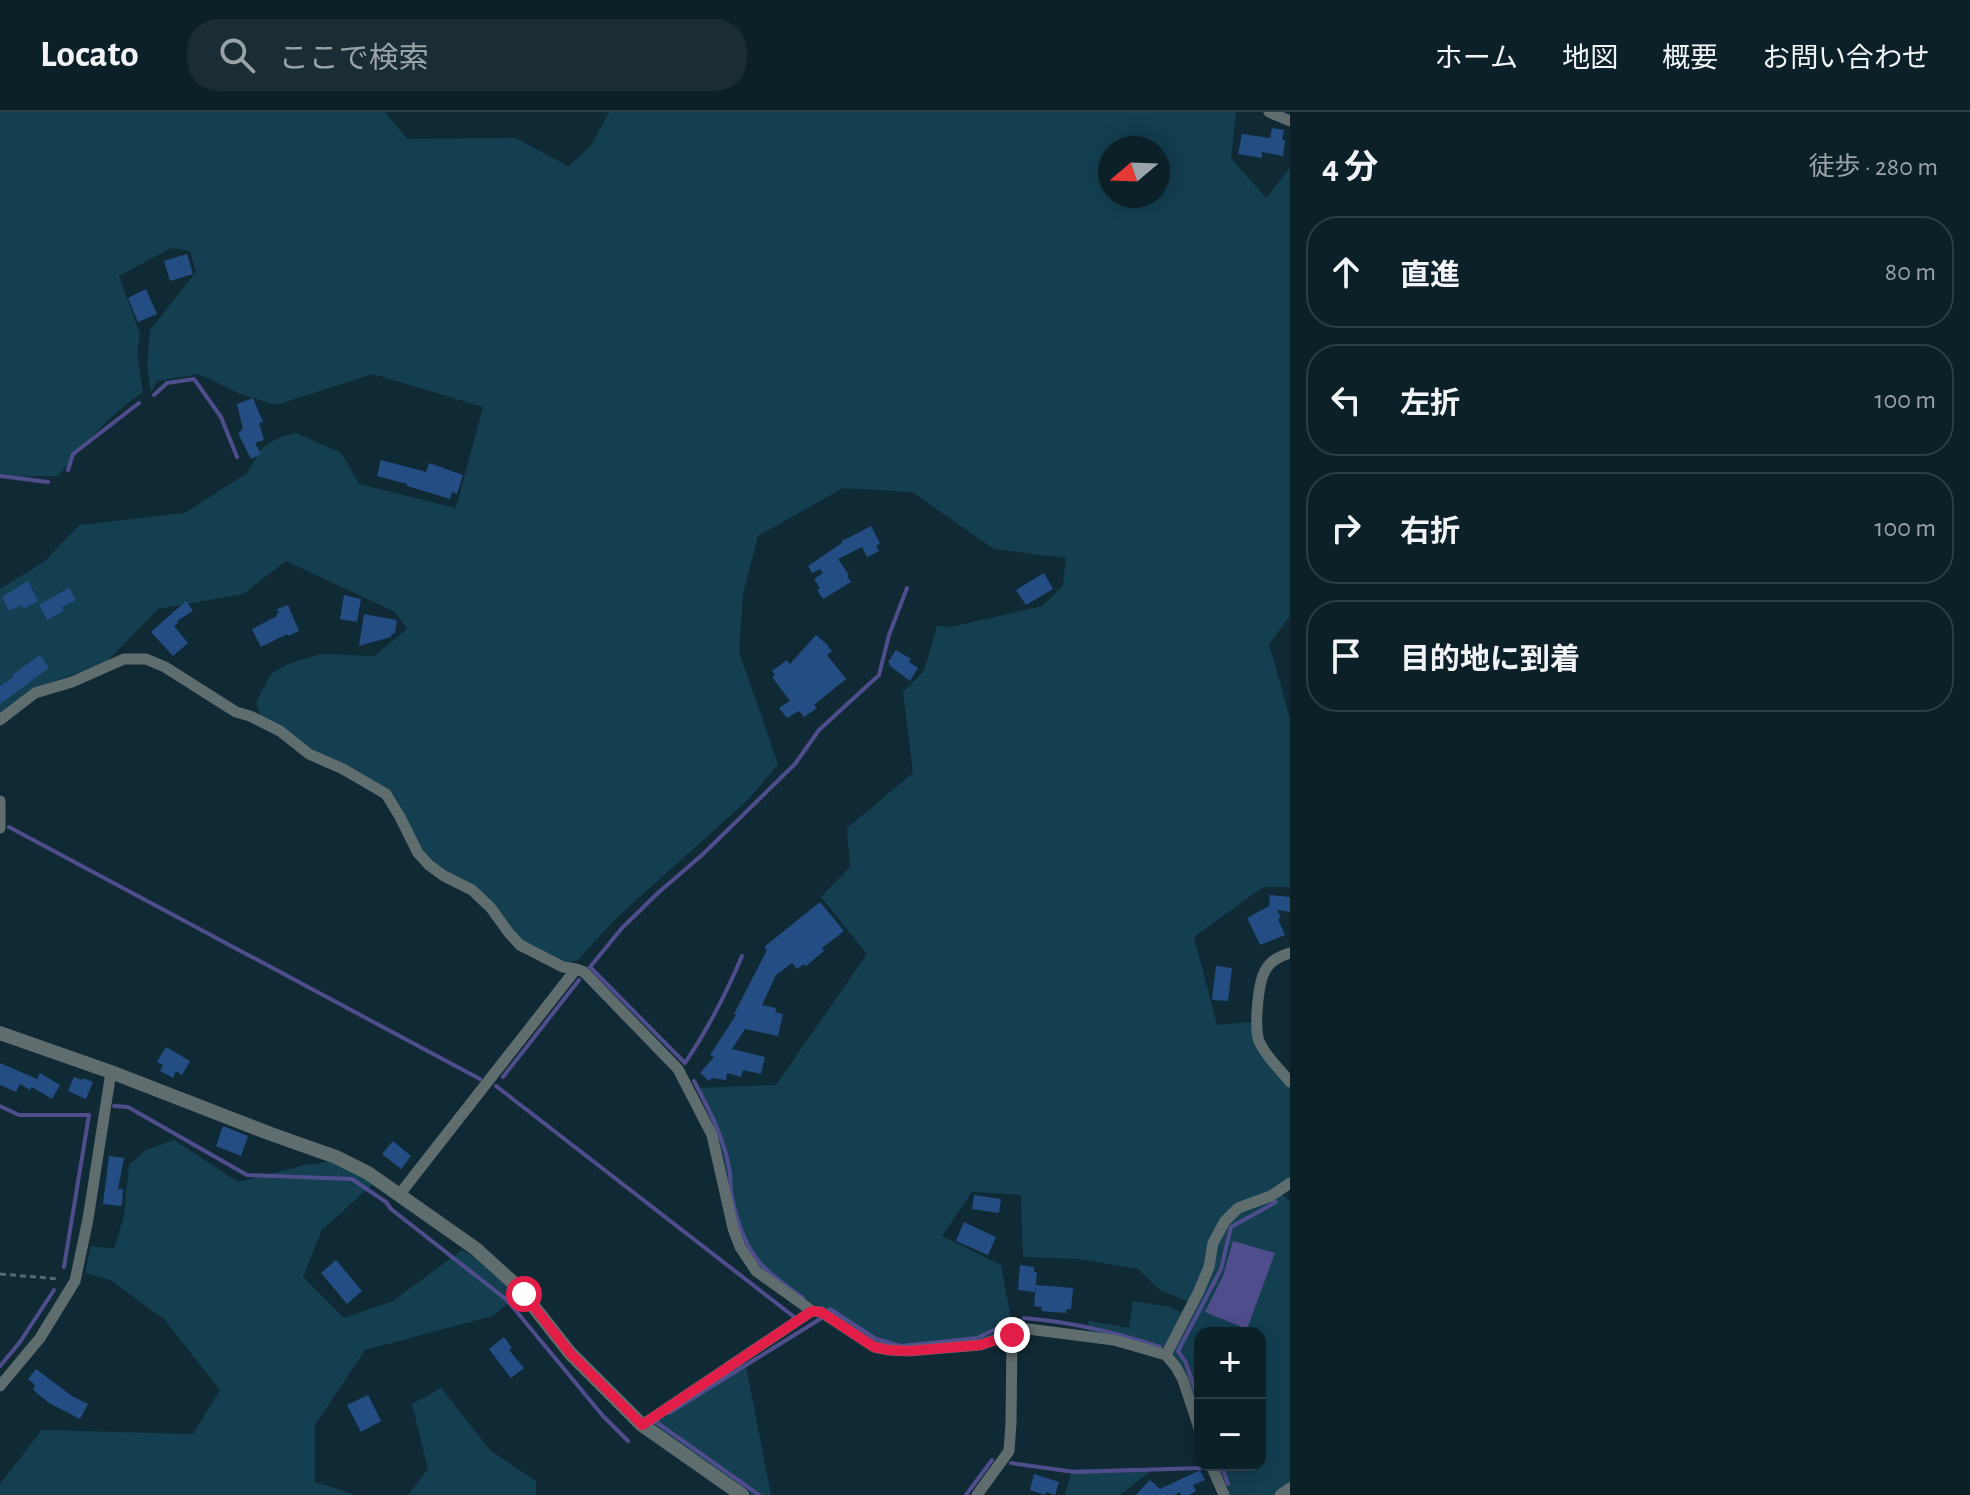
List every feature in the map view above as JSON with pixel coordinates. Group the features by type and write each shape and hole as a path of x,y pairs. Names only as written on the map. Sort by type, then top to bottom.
{"street":[{"path":"1269,112 1290,121"},
{"path":"0,720 35,693 72,682 124,659 146,659 165,667 236,712 280,731 309,754 386,794 418,853 429,865 472,890 491,908 520,945 563,967 584,972 678,1069 712,1135 733,1228 740,1247 756,1271 874,1347 908,1351 980,1345 1028,1329 1114,1340 1166,1355 1183,1380 1194,1413"},
{"path":"0,801 0,828"},
{"path":"1290,953 1272,962 1263,973 1256,1021 1257,1036 1263,1048 1290,1082"},
{"path":"399,1195 576,969"},
{"path":"0,1033 336,1157 368,1173 476,1249 519,1288 570,1353 642,1425 742,1495"},
{"path":"0,1386 40,1338 75,1281 111,1072"},
{"path":"1166,1355 1198,1293 1209,1267 1213,1243 1225,1221 1238,1208 1286,1190"},
{"path":"642,1425 820,1313"},
{"path":"977,1495 1009,1451 1012,1335"},
{"path":"1214,1471 1224,1495"},
{"path":"1280,1495 1290,1488"}],"path":[{"path":"0,1274 75,1281"}],"shaded area":[{"path":"0,112 385,112 407,139 516,138 568,166 591,146 609,112 1236,112 1231,158 1266,198 1290,168 1290,616 1269,644 1290,719 1290,887 1263,887 1194,937 1217,1025 1251,1022 1256,1043 1290,1087 1290,1177 1286,1184 1241,1203 1222,1218 1205,1270 1189,1302 1160,1290 1138,1269 1079,1259 1023,1257 1021,1195 972,1192 942,1236 1001,1265 1013,1330 979,1342 903,1347 877,1344 767,1274 744,1245 736,1224 717,1135 697,1088 776,1085 867,954 821,897 850,867 847,828 913,773 903,692 924,671 937,626 952,627 1042,606 1063,586 1066,558 994,549 912,492 843,488 758,536 743,594 739,652 778,764 748,800 616,918 578,960 568,963 521,940 496,905 445,872 425,853 388,793 261,718 256,702 271,674 288,664 321,654 374,656 407,629 395,612 286,561 243,594 158,609 106,662 27,692 0,716 0,589 45,561 79,525 185,513 247,473 262,448 278,438 296,433 341,453 359,484 456,508 483,407 373,374 276,405 238,393 199,374 157,381 151,393 147,363 150,330 196,272 190,251 171,248 119,276 140,334 137,355 143,392 108,421 58,476 0,477"},
{"path":"174,1140 238,1182 305,1165 335,1161 374,1183 322,1230 303,1277 344,1318 393,1301 462,1250 513,1291 510,1302 492,1316 365,1350 315,1425 315,1482 356,1495 0,1495 0,1484 42,1430 193,1434 220,1390 164,1319 110,1280 85,1273 91,1246 114,1249 124,1216 129,1165 146,1150"},
{"path":"1282,1195 1290,1200 1290,1483 1273,1495 1229,1495 1218,1471 1266,1471 1266,1327 1194,1327 1194,1404 1172,1354 1226,1224 1237,1214"},
{"path":"1233,1241 1275,1253 1248,1327 1205,1312 1223,1276"},
{"path":"1133,1301 1170,1307 1182,1313 1165,1346 1157,1351 1089,1331 1088,1321 1129,1328"},
{"path":"745,1361 771,1495 750,1495 652,1425 653,1421"},
{"path":"441,1388 490,1450 536,1481 536,1495 408,1495 428,1469 412,1404"},
{"path":"1155,1468 1120,1495 1065,1495 1072,1469"}],"building":[{"path":"1272,128 1284,130 1283,156 1262,152 1262,158 1238,154 1242,134 1270,138"},
{"path":"187,254 193,274 170,281 164,261"},
{"path":"146,289 157,314 138,322 128,298"},
{"path":"253,398 263,422 259,423 264,440 255,443 261,454 251,459 238,433 243,429 237,404"},
{"path":"381,460 426,472 429,463 463,475 457,494 452,492 450,499 377,476"},
{"path":"871,526 880,543 876,546 879,551 867,557 862,547 838,559 851,582 823,599 814,579 823,573 820,569 812,573 808,566 842,541"},
{"path":"1044,573 1053,589 1026,605 1016,590"},
{"path":"28,581 38,601 23,609 21,605 9,611 2,597"},
{"path":"69,588 76,600 47,620 39,605"},
{"path":"344,595 361,599 357,622 340,619"},
{"path":"186,601 193,611 174,626 188,643 173,656 151,632"},
{"path":"288,605 299,631 261,647 252,629 277,616 277,609"},
{"path":"364,614 397,620 395,633 391,637 359,646"},
{"path":"816,635 829,646 832,651 827,655 846,679 804,717 799,711 787,718 779,708 790,701 772,677 775,675 772,671 787,660 790,664"},
{"path":"896,650 911,659 909,662 918,668 910,681 889,665"},
{"path":"40,655 49,668 0,704 0,686"},
{"path":"1270,895 1290,897 1290,912 1277,910 1285,935 1260,945 1247,918 1269,906"},
{"path":"820,902 844,931 822,948 824,951 806,966 804,964 797,969 792,963 776,975 762,1005 776,1008 775,1012 783,1014 778,1036 745,1029 732,1049 765,1057 761,1074 743,1070 741,1077 727,1073 726,1080 712,1078 709,1081 700,1073 714,1057 710,1055 736,1015 767,950 764,947"},
{"path":"1216,966 1232,968 1228,1001 1212,1000"},
{"path":"166,1047 190,1061 182,1075 176,1071 173,1078 160,1071 163,1065 157,1062"},
{"path":"0,1063 37,1079 40,1073 60,1085 52,1099 20,1084 16,1092 0,1085"},
{"path":"74,1077 93,1082 86,1099 68,1091"},
{"path":"223,1126 248,1136 241,1156 216,1146"},
{"path":"393,1141 411,1156 401,1169 382,1154"},
{"path":"109,1156 124,1158 118,1189 123,1189 122,1206 103,1204"},
{"path":"974,1195 1001,1199 999,1213 972,1209"},
{"path":"964,1222 996,1237 988,1255 956,1241"},
{"path":"336,1260 362,1291 347,1304 321,1273"},
{"path":"1020,1265 1034,1267 1034,1272 1037,1272 1035,1292 1018,1290"},
{"path":"1036,1285 1073,1288 1071,1309 1067,1309 1066,1313 1041,1311 1042,1307 1034,1306"},
{"path":"504,1337 512,1348 509,1350 524,1368 511,1378 489,1349"},
{"path":"36,1369 88,1404 80,1419 49,1403 33,1390 35,1385 28,1379"},
{"path":"368,1395 381,1421 361,1432 347,1405"},
{"path":"1198,1471 1205,1480 1193,1485 1196,1491 1189,1495 1181,1495 1180,1492 1174,1495 1136,1495 1150,1480 1160,1489"},
{"path":"1034,1474 1059,1482 1055,1495 1030,1490"}],"waterway":[{"path":"154,395 167,383 194,379 221,417 237,457"},
{"path":"68,470 73,454 139,403"},
{"path":"0,476 48,482"},
{"path":"742,956 716,1011 685,1063 590,967 622,928 795,764 819,730 879,675 889,635 907,588"},
{"path":"9,827 480,1079"},
{"path":"503,1077 579,980"},
{"path":"694,1081 723,1145 735,1212 749,1246 769,1272 803,1298"},
{"path":"496,1086 793,1316"},
{"path":"0,1106 19,1115 89,1115 64,1267"},
{"path":"114,1106 128,1107 247,1175 352,1179 386,1202 507,1300 603,1416 628,1441"},
{"path":"1198,1399 1186,1363 1178,1351 1221,1269 1231,1227 1276,1202"},
{"path":"0,1366 20,1342 54,1290"},
{"path":"669,1413 820,1319 830,1309 876,1339 901,1346 977,1338 1006,1324"},
{"path":"1024,1318 1093,1328 1160,1347"},
{"path":"658,1420 656,1422 759,1495"},
{"path":"966,1495 992,1460"},
{"path":"1011,1463 1074,1472 1194,1468"},
{"path":"1223,1471 1228,1484"}],"route":[{"path":"524,1294 570,1353 642,1425 812,1311 821,1312 874,1347 889,1350 980,1345 1012,1335"}]}
